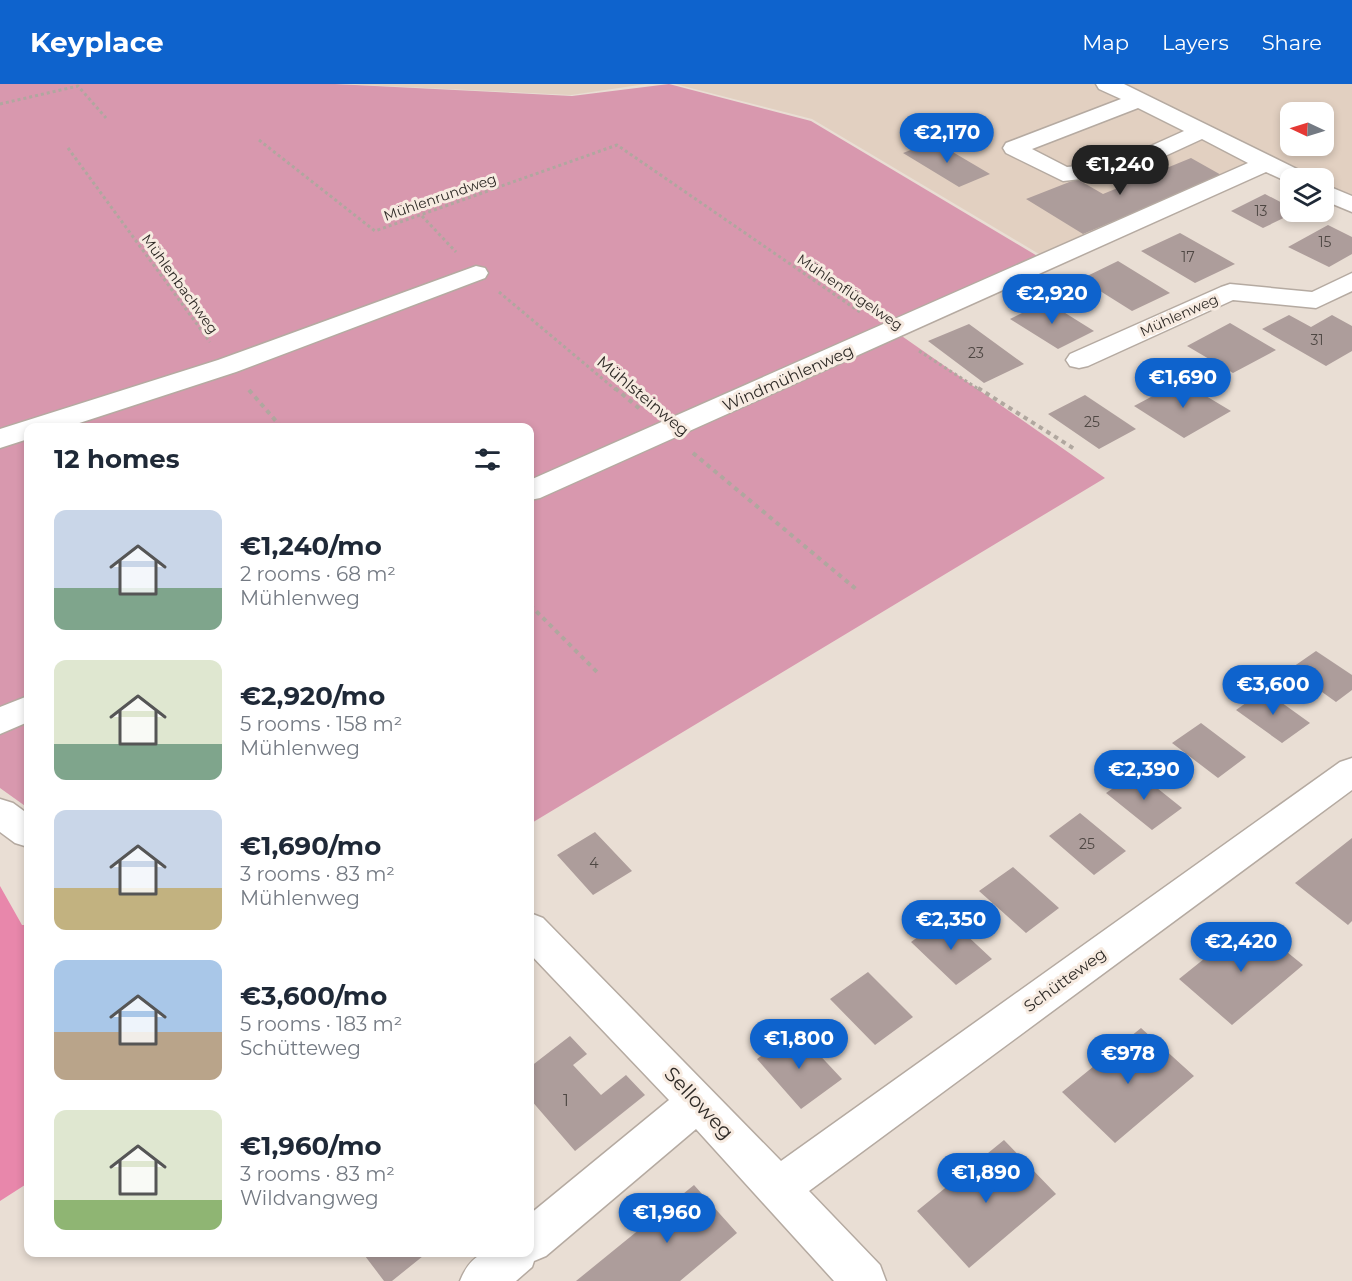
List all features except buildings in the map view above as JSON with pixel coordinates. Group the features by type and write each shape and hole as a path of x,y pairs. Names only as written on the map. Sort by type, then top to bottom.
{"street":[{"path":"1107,84 1280,169"},
{"path":"1139,100 1014,148 1063,174 1118,169 1202,131"},
{"name":"Windmühlenweg","path":"534,489 668,432 1267,163"},
{"path":"1334,196 1352,205"},
{"path":"50,423 227,366 476,273"},
{"name":"Mühlenweg","path":"1079,360 1230,292 1316,300 1352,281"},
{"path":"0,439 24,430"},
{"path":"0,721 24,710"},
{"name":"Schütteweg","path":"778,1188 1352,771"},
{"path":"0,813 24,830"},
{"name":"Selloweg","path":"534,933 698,1102 864,1281"},
{"path":"534,1238 698,1102"},
{"path":"482,1281 510,1257"}],"path":[{"path":"0,104 78,86 106,118"},
{"name":"Mühlenrundweg","path":"259,140 375,231 617,145"},
{"name":"Mühlenflügelweg","path":"617,145 889,333 1076,450"},
{"name":"Mühlenbachweg","path":"68,148 227,366 278,423"},
{"name":"Mühlsteinweg","path":"422,216 476,273 856,589"},
{"path":"534,609 598,673"}],"shaded area":[{"path":"0,84 335,84 572,96 669,84 811,121 1039,257 886,325 1105,478 534,822 534,423 24,423 24,805 0,788"},
{"path":"343,84 646,84 571,95"},
{"path":"675,84 1352,84 1352,199 1334,190 1334,168 1292,168 1280,162 1044,257 812,119"},
{"path":"0,886 24,925 24,1186 0,1201"}]}
